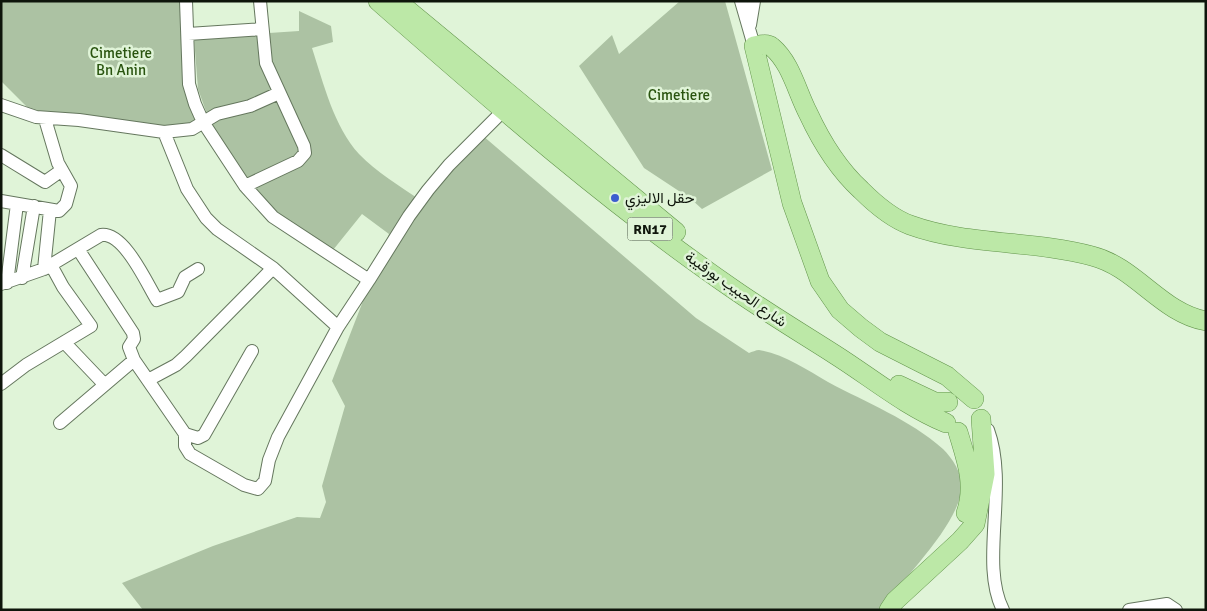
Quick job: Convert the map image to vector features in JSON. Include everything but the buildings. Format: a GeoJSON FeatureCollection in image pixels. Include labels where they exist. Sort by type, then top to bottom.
{"type":"FeatureCollection","features":[{"type":"Feature","properties":{"kind":"main road","name":"شارع الحبيب بورقيبة"},"geometry":{"type":"LineString","coordinates":[[378,1],[509,105],[736,279],[886,378],[930,400],[950,401]]}},
{"type":"Feature","properties":{"kind":"main road","name":"شارع الحبيب بورقيبة"},"geometry":{"type":"LineString","coordinates":[[397,1],[509,105],[646,225],[734,290],[922,413],[952,428]]}},
{"type":"Feature","properties":{"kind":"main road"},"geometry":{"type":"LineString","coordinates":[[752,38],[792,203],[820,280],[840,310],[861,328],[880,342],[947,376],[979,410],[985,474],[975,524],[960,541],[948,550],[895,601],[889,610]]}},
{"type":"Feature","properties":{"kind":"main road"},"geometry":{"type":"LineString","coordinates":[[752,38],[773,48],[790,71],[807,112],[832,155],[862,191],[894,217],[909,225],[941,233],[1060,248],[1092,256],[1110,262],[1182,314],[1206,321]]}},
{"type":"Feature","properties":{"kind":"main road"},"geometry":{"type":"LineString","coordinates":[[760,65],[775,65],[790,71]]}},
{"type":"Feature","properties":{"kind":"main road"},"geometry":{"type":"LineString","coordinates":[[932,370],[950,401],[944,412],[970,473],[970,500],[948,550]]}},
{"type":"Feature","properties":{"kind":"main road","name":"RN17"},"geometry":{"type":"LineString","coordinates":[[950,401],[962,395],[979,410]]}},
{"type":"Feature","properties":{"kind":"main road"},"geometry":{"type":"LineString","coordinates":[[952,428],[969,432],[978,424],[979,410]]}},
{"type":"Feature","properties":{"kind":"street"},"geometry":{"type":"LineString","coordinates":[[186,1],[189,84],[203,122],[245,186],[273,217],[369,280]]}},
{"type":"Feature","properties":{"kind":"street"},"geometry":{"type":"LineString","coordinates":[[245,186],[298,161],[305,153],[304,146],[266,63],[260,1]]}},
{"type":"Feature","properties":{"kind":"street"},"geometry":{"type":"LineString","coordinates":[[741,1],[752,38]]}},
{"type":"Feature","properties":{"kind":"street"},"geometry":{"type":"LineString","coordinates":[[752,38],[754,1]]}},
{"type":"Feature","properties":{"kind":"street"},"geometry":{"type":"LineString","coordinates":[[188,34],[262,29]]}},
{"type":"Feature","properties":{"kind":"street"},"geometry":{"type":"LineString","coordinates":[[1,105],[45,119],[78,120],[164,132],[192,129],[217,114],[250,106],[279,93]]}},
{"type":"Feature","properties":{"kind":"street"},"geometry":{"type":"LineString","coordinates":[[186,434],[185,446],[190,454],[244,485],[258,489],[260,487],[264,481],[269,460],[278,437],[338,327],[409,216],[449,165],[509,105]]}},
{"type":"Feature","properties":{"kind":"street"},"geometry":{"type":"LineString","coordinates":[[1,201],[59,211],[66,204],[71,186],[62,170],[45,119]]}},
{"type":"Feature","properties":{"kind":"street"},"geometry":{"type":"LineString","coordinates":[[164,132],[179,172],[201,211],[217,229],[273,268],[338,327]]}},
{"type":"Feature","properties":{"kind":"street"},"geometry":{"type":"LineString","coordinates":[[1,155],[45,182],[62,170]]}},
{"type":"Feature","properties":{"kind":"street"},"geometry":{"type":"LineString","coordinates":[[17,204],[4,284],[48,267],[101,235],[111,235],[133,260],[159,301],[178,292],[185,277],[198,269]]}},
{"type":"Feature","properties":{"kind":"street"},"geometry":{"type":"LineString","coordinates":[[22,278],[34,206]]}},
{"type":"Feature","properties":{"kind":"street"},"geometry":{"type":"LineString","coordinates":[[1,384],[26,364],[91,326],[48,267],[50,210]]}},
{"type":"Feature","properties":{"kind":"street"},"geometry":{"type":"LineString","coordinates":[[78,248],[134,333],[134,340],[129,347],[134,360],[186,434],[198,438],[204,435],[252,351]]}},
{"type":"Feature","properties":{"kind":"street"},"geometry":{"type":"LineString","coordinates":[[148,380],[176,365],[273,268]]}},
{"type":"Feature","properties":{"kind":"street"},"geometry":{"type":"LineString","coordinates":[[64,342],[104,384]]}},
{"type":"Feature","properties":{"kind":"street"},"geometry":{"type":"LineString","coordinates":[[60,423],[134,360]]}},
{"type":"Feature","properties":{"kind":"street"},"geometry":{"type":"LineString","coordinates":[[979,410],[995,460],[994,581],[1003,610]]}},
{"type":"Feature","properties":{"kind":"street"},"geometry":{"type":"LineString","coordinates":[[975,524],[995,529]]}},
{"type":"Feature","properties":{"kind":"street"},"geometry":{"type":"LineString","coordinates":[[1129,610],[1167,604],[1176,610]]}},
{"type":"Feature","properties":{"kind":"green space","name":"Cimetiere Bn Anin"},"geometry":{"type":"Polygon","coordinates":[[[1,1],[180,1],[198,125],[173,128],[32,112],[1,81],[1,1]]]}},
{"type":"Feature","properties":{"kind":"green space","name":"Cimetiere"},"geometry":{"type":"Polygon","coordinates":[[[680,1],[725,1],[772,170],[702,209],[691,199],[644,168],[579,66],[612,35],[619,54],[680,1]]]}},
{"type":"Feature","properties":{"kind":"green space"},"geometry":{"type":"Polygon","coordinates":[[[299,11],[331,26],[333,42],[312,48],[330,104],[343,131],[359,154],[396,184],[420,200],[482,135],[696,318],[749,353],[759,350],[795,363],[902,420],[943,449],[951,458],[960,475],[962,487],[956,507],[938,538],[879,610],[143,610],[122,583],[213,546],[297,517],[320,518],[326,502],[322,486],[345,406],[332,381],[389,234],[362,214],[333,250],[274,214],[227,170],[198,89],[194,38],[299,31],[299,11]]]}},
{"type":"Feature","properties":{"kind":"place","name":"حقل الاليزي"},"geometry":{"type":"Point","coordinates":[615,198]}}]}
